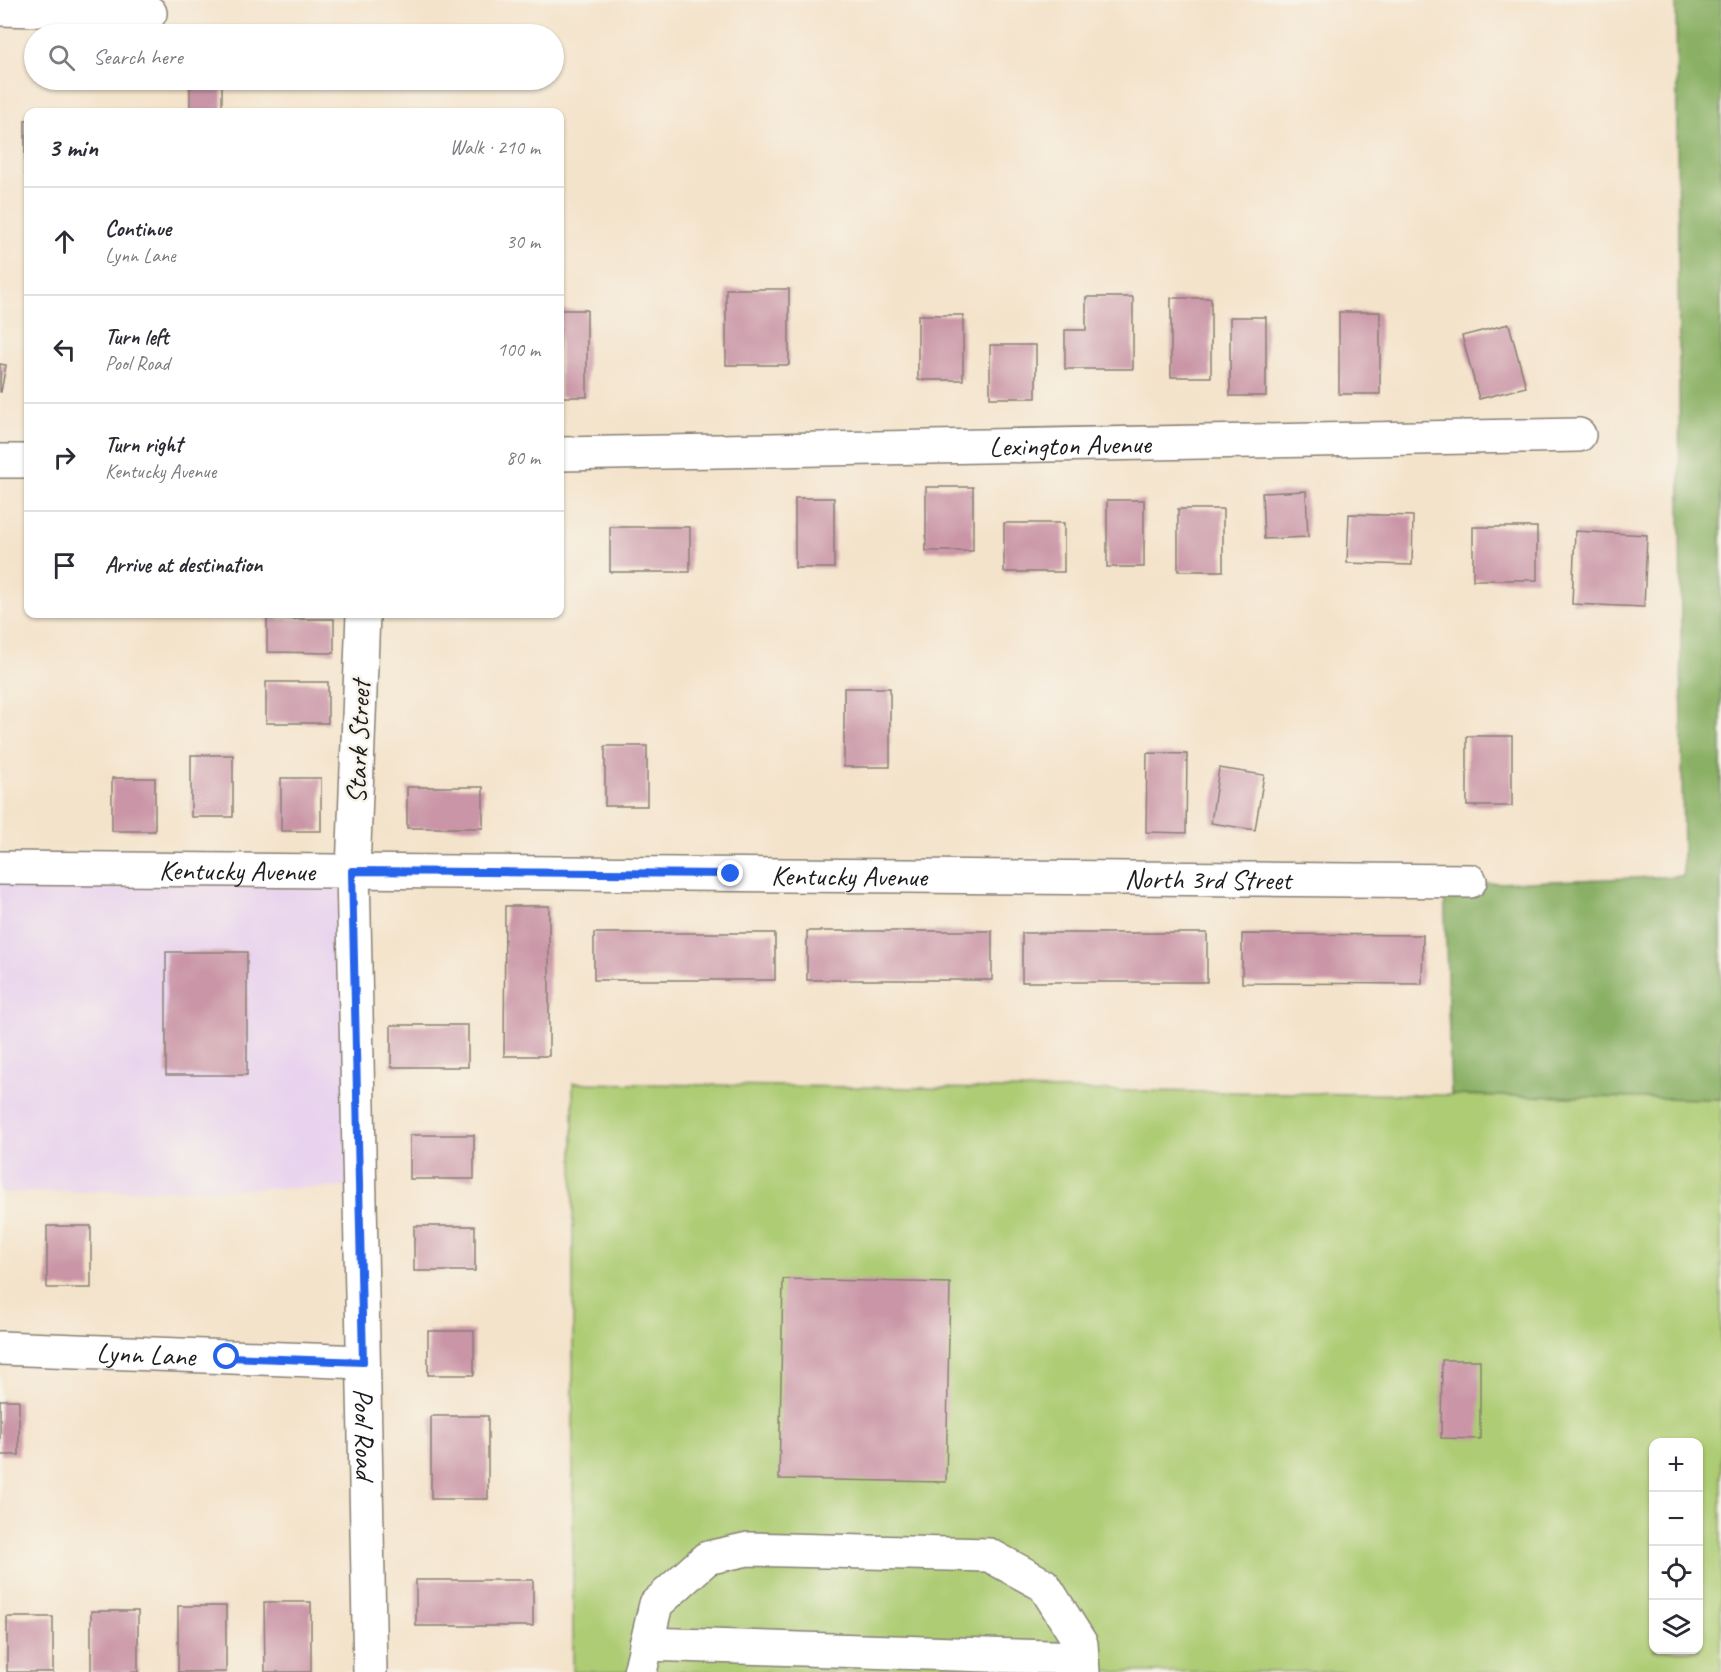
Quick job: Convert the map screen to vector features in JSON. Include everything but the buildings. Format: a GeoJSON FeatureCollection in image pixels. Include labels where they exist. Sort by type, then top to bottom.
{"type":"FeatureCollection","features":[{"type":"Feature","properties":{"kind":"street"},"geometry":{"type":"LineString","coordinates":[[0,9],[150,13]]}},
{"type":"Feature","properties":{"kind":"street","name":"Lexington Avenue"},"geometry":{"type":"LineString","coordinates":[[564,454],[1580,435]]}},
{"type":"Feature","properties":{"kind":"street"},"geometry":{"type":"LineString","coordinates":[[0,461],[24,461]]}},
{"type":"Feature","properties":{"kind":"street","name":"Stark Street"},"geometry":{"type":"LineString","coordinates":[[352,871],[363,618]]}},
{"type":"Feature","properties":{"kind":"street","name":"Kentucky Avenue"},"geometry":{"type":"LineString","coordinates":[[0,868],[943,876]]}},
{"type":"Feature","properties":{"kind":"street","name":"Pool Road"},"geometry":{"type":"LineString","coordinates":[[352,871],[370,1672]]}},
{"type":"Feature","properties":{"kind":"street","name":"North 3rd Street"},"geometry":{"type":"LineString","coordinates":[[943,876],[1470,880]]}},
{"type":"Feature","properties":{"kind":"street","name":"Lynn Lane"},"geometry":{"type":"LineString","coordinates":[[0,1347],[363,1362]]}},
{"type":"Feature","properties":{"kind":"street"},"geometry":{"type":"LineString","coordinates":[[748,1549],[989,1555],[1044,1585],[1081,1644],[1083,1665],[643,1658],[656,1604],[707,1558],[748,1549]]}},
{"type":"Feature","properties":{"kind":"shaded area"},"geometry":{"type":"Polygon","coordinates":[[[360,870],[365,1187],[0,1193],[0,876],[360,870]]]}},
{"type":"Feature","properties":{"kind":"green space"},"geometry":{"type":"Polygon","coordinates":[[[1676,0],[1721,0],[1721,1099],[1451,1095],[1444,885],[1683,876],[1676,0]]]}},
{"type":"Feature","properties":{"kind":"green space"},"geometry":{"type":"Polygon","coordinates":[[[573,1083],[1721,1099],[1721,1672],[573,1672],[573,1083]]]}},
{"type":"Feature","properties":{"kind":"route"},"geometry":{"type":"LineString","coordinates":[[227,1357],[363,1362],[352,871],[731,874]]}}]}
